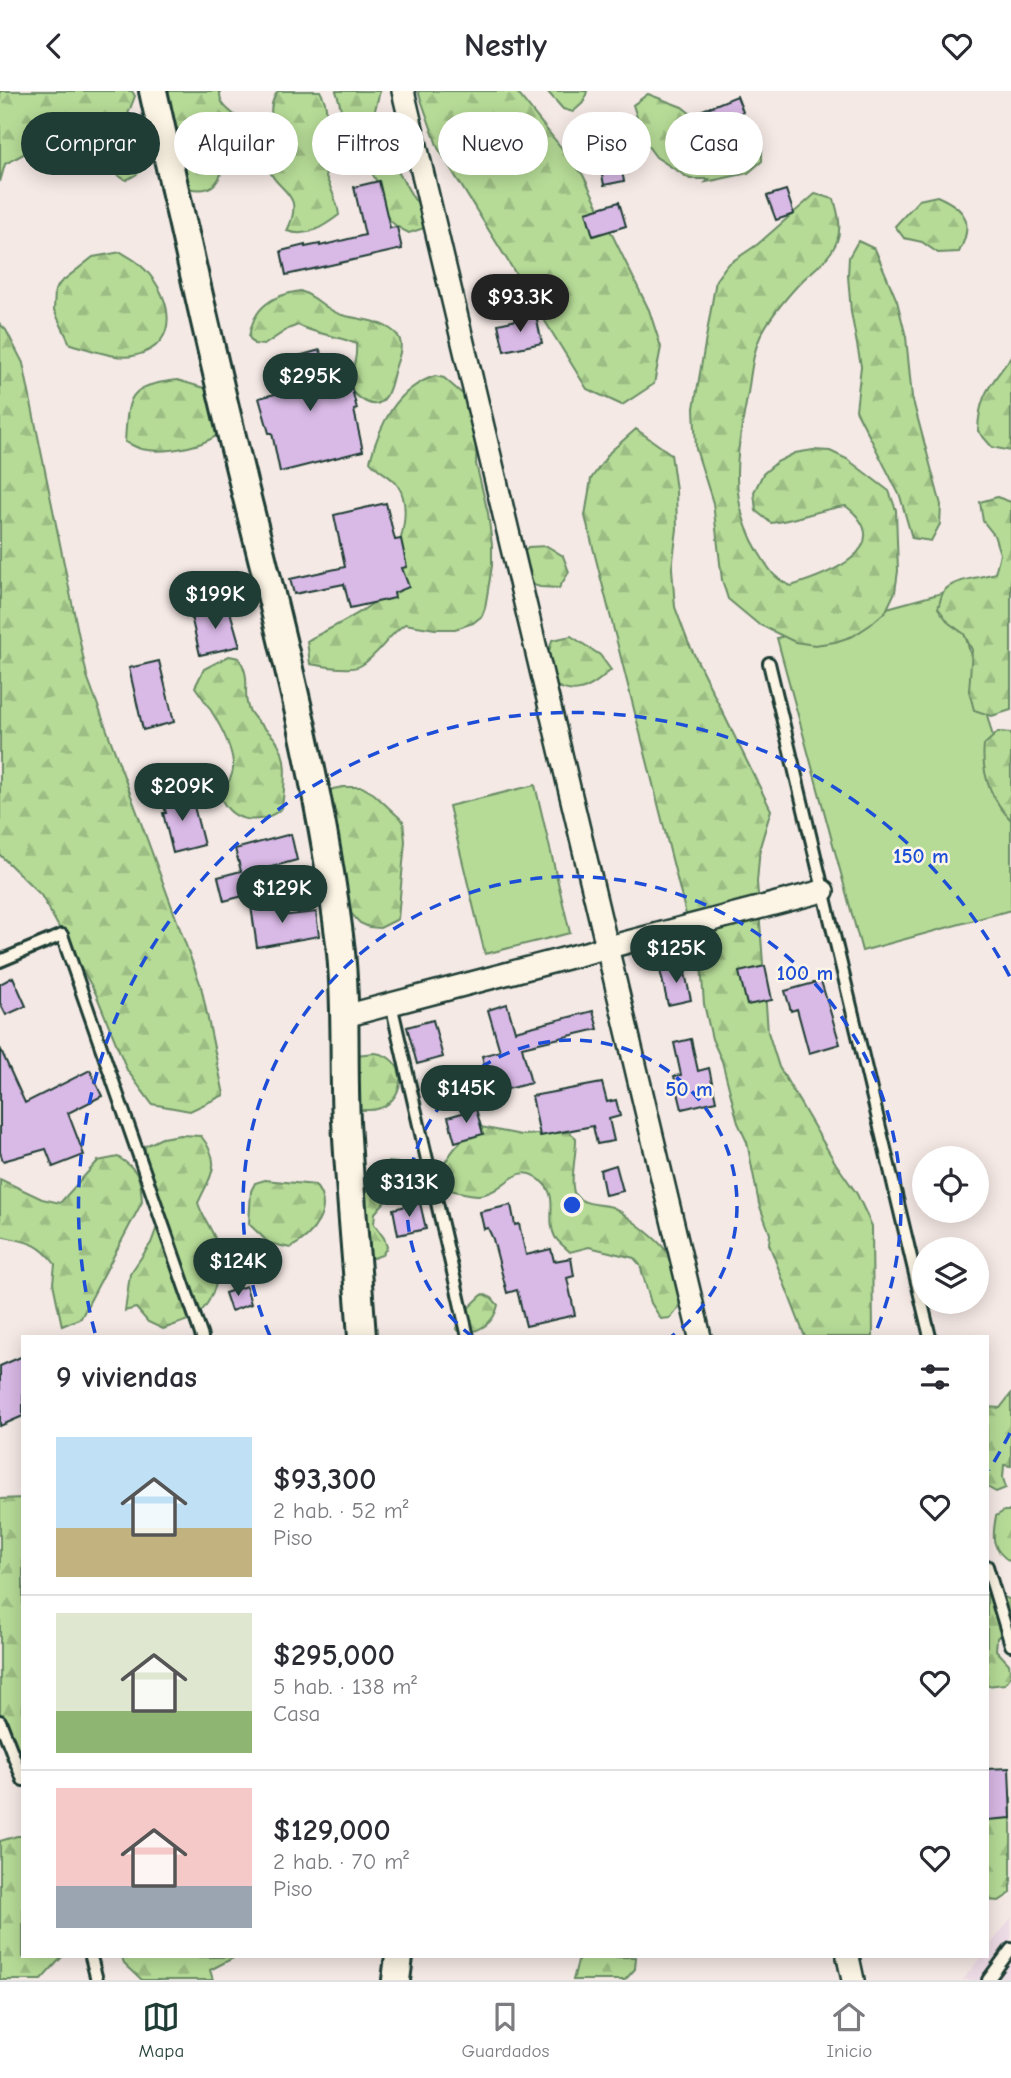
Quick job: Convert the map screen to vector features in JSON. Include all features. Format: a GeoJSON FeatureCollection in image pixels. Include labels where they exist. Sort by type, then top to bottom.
{"type":"FeatureCollection","features":[{"type":"Feature","properties":{"kind":"street"},"geometry":{"type":"LineString","coordinates":[[153,91],[209,347],[284,646],[310,763],[340,945],[345,1016],[346,1118],[362,1335]]}},
{"type":"Feature","properties":{"kind":"street"},"geometry":{"type":"LineString","coordinates":[[403,91],[700,1335]]}},
{"type":"Feature","properties":{"kind":"street"},"geometry":{"type":"LineString","coordinates":[[345,1016],[824,891]]}},
{"type":"Feature","properties":{"kind":"street"},"geometry":{"type":"LineString","coordinates":[[396,1980],[399,1958]]}},
{"type":"Feature","properties":{"kind":"street"},"geometry":{"type":"LineString","coordinates":[[848,1958],[853,1980]]}},
{"type":"Feature","properties":{"kind":"lane"},"geometry":{"type":"LineString","coordinates":[[769,663],[930,1335]]}},
{"type":"Feature","properties":{"kind":"lane"},"geometry":{"type":"LineString","coordinates":[[0,961],[62,935],[201,1335]]}},
{"type":"Feature","properties":{"kind":"lane"},"geometry":{"type":"LineString","coordinates":[[391,1004],[468,1335]]}},
{"type":"Feature","properties":{"kind":"lane"},"geometry":{"type":"LineString","coordinates":[[989,1573],[1011,1645]]}},
{"type":"Feature","properties":{"kind":"lane"},"geometry":{"type":"LineString","coordinates":[[0,1721],[21,1775]]}},
{"type":"Feature","properties":{"kind":"lane"},"geometry":{"type":"LineString","coordinates":[[988,1980],[1011,1949]]}},
{"type":"Feature","properties":{"kind":"lane"},"geometry":{"type":"LineString","coordinates":[[96,1958],[97,1980]]}},
{"type":"Feature","properties":{"kind":"shaded area"},"geometry":{"type":"Polygon","coordinates":[[[1011,1918],[1011,1971],[1005,1980],[963,1980],[980,1958],[989,1958],[989,1946],[1011,1918]]]}},
{"type":"Feature","properties":{"kind":"green space"},"geometry":{"type":"Polygon","coordinates":[[[0,91],[132,91],[135,96],[129,112],[21,112],[21,155],[5,164],[0,182],[0,91]]]}},
{"type":"Feature","properties":{"kind":"green space"},"geometry":{"type":"Polygon","coordinates":[[[156,91],[220,91],[222,102],[231,112],[174,112],[174,128],[161,126],[156,91]]]}},
{"type":"Feature","properties":{"kind":"green space"},"geometry":{"type":"Polygon","coordinates":[[[278,91],[320,91],[324,101],[326,112],[312,112],[312,175],[326,175],[339,215],[308,232],[287,231],[292,217],[292,199],[272,175],[298,175],[298,112],[271,112],[278,91]]]}},
{"type":"Feature","properties":{"kind":"green space"},"geometry":{"type":"Polygon","coordinates":[[[336,91],[380,91],[374,112],[341,112],[336,91]]]}},
{"type":"Feature","properties":{"kind":"green space"},"geometry":{"type":"Polygon","coordinates":[[[418,91],[516,91],[533,112],[438,112],[438,148],[418,91]]]}},
{"type":"Feature","properties":{"kind":"green space"},"geometry":{"type":"Polygon","coordinates":[[[547,91],[587,91],[584,102],[573,112],[563,109],[547,91]]]}},
{"type":"Feature","properties":{"kind":"green space"},"geometry":{"type":"Polygon","coordinates":[[[648,94],[688,112],[665,112],[665,163],[651,150],[651,112],[635,112],[633,105],[648,94]]]}},
{"type":"Feature","properties":{"kind":"green space"},"geometry":{"type":"Polygon","coordinates":[[[548,131],[562,149],[562,175],[583,175],[649,310],[661,347],[654,384],[622,405],[587,389],[455,175],[548,175],[548,131]]]}},
{"type":"Feature","properties":{"kind":"green space"},"geometry":{"type":"Polygon","coordinates":[[[117,175],[135,175],[126,180],[117,175]]]}},
{"type":"Feature","properties":{"kind":"green space"},"geometry":{"type":"Polygon","coordinates":[[[182,175],[221,175],[215,184],[208,188],[188,188],[182,175]]]}},
{"type":"Feature","properties":{"kind":"green space"},"geometry":{"type":"Polygon","coordinates":[[[373,175],[400,175],[414,199],[428,211],[427,227],[409,233],[389,219],[384,212],[373,175]]]}},
{"type":"Feature","properties":{"kind":"green space"},"geometry":{"type":"Polygon","coordinates":[[[684,175],[739,175],[706,182],[709,179],[690,179],[684,175]]]}},
{"type":"Feature","properties":{"kind":"green space"},"geometry":{"type":"Polygon","coordinates":[[[815,194],[834,199],[839,220],[838,236],[826,258],[797,286],[776,312],[757,345],[738,455],[738,494],[742,513],[749,533],[769,569],[791,586],[822,575],[852,558],[862,547],[865,535],[861,521],[846,506],[771,523],[756,511],[754,492],[763,474],[777,462],[795,453],[830,451],[847,459],[889,491],[896,510],[898,571],[895,592],[886,611],[853,636],[815,645],[795,642],[758,624],[728,599],[722,580],[713,503],[696,449],[694,408],[716,280],[727,265],[758,244],[815,194]]]}},
{"type":"Feature","properties":{"kind":"green space"},"geometry":{"type":"Polygon","coordinates":[[[937,196],[955,206],[965,218],[966,233],[959,252],[938,253],[922,242],[904,238],[895,226],[919,200],[937,196]]]}},
{"type":"Feature","properties":{"kind":"green space"},"geometry":{"type":"Polygon","coordinates":[[[858,241],[875,249],[897,301],[906,337],[912,397],[941,505],[940,524],[931,541],[912,538],[900,496],[856,410],[861,366],[851,312],[848,276],[849,257],[858,241]]]}},
{"type":"Feature","properties":{"kind":"green space"},"geometry":{"type":"Polygon","coordinates":[[[121,252],[139,264],[159,288],[168,316],[161,341],[150,350],[126,357],[70,344],[54,310],[55,291],[60,283],[93,257],[121,252]]]}},
{"type":"Feature","properties":{"kind":"green space"},"geometry":{"type":"Polygon","coordinates":[[[300,291],[336,313],[372,321],[387,327],[398,336],[400,354],[389,390],[383,400],[373,404],[366,402],[341,381],[350,377],[356,344],[298,325],[264,345],[254,344],[249,337],[260,310],[273,299],[300,291]]]}},
{"type":"Feature","properties":{"kind":"green space"},"geometry":{"type":"Polygon","coordinates":[[[0,324],[6,330],[23,363],[87,676],[201,986],[224,1095],[190,1111],[152,1104],[127,1070],[96,994],[41,895],[0,855],[0,324]]]}},
{"type":"Feature","properties":{"kind":"green space"},"geometry":{"type":"Polygon","coordinates":[[[1011,357],[1011,451],[992,447],[978,431],[983,399],[1011,357]]]}},
{"type":"Feature","properties":{"kind":"green space"},"geometry":{"type":"Polygon","coordinates":[[[435,376],[444,378],[466,397],[477,435],[476,464],[488,513],[492,545],[492,566],[482,616],[473,623],[455,629],[405,624],[360,666],[336,668],[310,664],[307,641],[349,619],[370,605],[384,591],[402,534],[404,503],[395,482],[370,461],[379,434],[392,409],[410,390],[435,376]]]}},
{"type":"Feature","properties":{"kind":"green space"},"geometry":{"type":"Polygon","coordinates":[[[177,380],[208,389],[223,430],[207,441],[173,450],[141,449],[125,442],[127,414],[133,396],[148,386],[177,380]]]}},
{"type":"Feature","properties":{"kind":"green space"},"geometry":{"type":"Polygon","coordinates":[[[636,429],[671,454],[676,490],[677,529],[672,568],[675,607],[688,642],[771,810],[760,847],[757,882],[768,1032],[779,1067],[836,1164],[857,1194],[872,1226],[873,1335],[804,1335],[769,1244],[770,1234],[759,1204],[747,1142],[738,1123],[722,1061],[712,1039],[704,1004],[701,964],[692,938],[585,516],[591,479],[610,452],[636,429]]]}},
{"type":"Feature","properties":{"kind":"green space"},"geometry":{"type":"Polygon","coordinates":[[[997,497],[1011,502],[1011,710],[992,716],[974,710],[969,691],[972,650],[964,634],[949,623],[938,608],[948,587],[960,581],[995,573],[1000,554],[994,535],[983,521],[980,502],[997,497]]]}},
{"type":"Feature","properties":{"kind":"green space"},"geometry":{"type":"Polygon","coordinates":[[[547,546],[563,556],[569,572],[559,588],[540,587],[508,576],[528,547],[547,546]]]}},
{"type":"Feature","properties":{"kind":"green space"},"geometry":{"type":"Polygon","coordinates":[[[953,590],[1011,803],[1011,910],[862,951],[777,638],[953,590]]]}},
{"type":"Feature","properties":{"kind":"green space"},"geometry":{"type":"Polygon","coordinates":[[[571,636],[600,655],[611,670],[586,688],[570,691],[542,677],[552,640],[571,636]]]}},
{"type":"Feature","properties":{"kind":"green space"},"geometry":{"type":"Polygon","coordinates":[[[229,656],[239,658],[243,666],[249,710],[275,739],[283,755],[285,782],[282,808],[274,814],[258,819],[241,818],[227,808],[222,800],[232,773],[233,759],[220,726],[195,687],[204,669],[229,656]]]}},
{"type":"Feature","properties":{"kind":"green space"},"geometry":{"type":"Polygon","coordinates":[[[998,732],[1011,733],[1011,820],[993,794],[984,766],[984,745],[998,732]]]}},
{"type":"Feature","properties":{"kind":"green space"},"geometry":{"type":"Polygon","coordinates":[[[535,785],[570,933],[485,954],[449,806],[535,785]]]}},
{"type":"Feature","properties":{"kind":"green space"},"geometry":{"type":"Polygon","coordinates":[[[343,787],[362,787],[374,794],[403,821],[405,841],[398,919],[380,928],[360,923],[345,907],[324,795],[343,787]]]}},
{"type":"Feature","properties":{"kind":"green space"},"geometry":{"type":"Polygon","coordinates":[[[375,1053],[392,1061],[400,1075],[400,1084],[392,1100],[382,1108],[357,1110],[356,1055],[375,1053]]]}},
{"type":"Feature","properties":{"kind":"green space"},"geometry":{"type":"Polygon","coordinates":[[[481,1127],[521,1135],[569,1132],[576,1138],[573,1185],[576,1196],[588,1203],[618,1210],[651,1235],[669,1256],[677,1274],[680,1299],[679,1307],[670,1318],[661,1319],[651,1303],[640,1265],[634,1258],[589,1247],[570,1252],[558,1241],[551,1224],[552,1204],[549,1191],[535,1176],[519,1174],[497,1189],[479,1195],[441,1188],[437,1179],[449,1156],[460,1142],[481,1127]]]}},
{"type":"Feature","properties":{"kind":"green space"},"geometry":{"type":"Polygon","coordinates":[[[201,1136],[212,1154],[213,1169],[198,1203],[216,1241],[220,1265],[211,1296],[200,1312],[190,1319],[163,1329],[148,1322],[136,1308],[125,1311],[130,1274],[151,1243],[158,1224],[146,1167],[145,1146],[162,1138],[201,1136]]]}},
{"type":"Feature","properties":{"kind":"green space"},"geometry":{"type":"Polygon","coordinates":[[[118,1157],[138,1175],[142,1202],[81,1318],[62,1326],[53,1283],[55,1264],[37,1247],[0,1236],[0,1179],[42,1199],[60,1203],[98,1161],[118,1157]]]}},
{"type":"Feature","properties":{"kind":"green space"},"geometry":{"type":"Polygon","coordinates":[[[388,1162],[398,1163],[403,1172],[395,1190],[375,1213],[374,1224],[387,1247],[382,1255],[373,1258],[367,1252],[362,1185],[369,1168],[388,1162]]]}},
{"type":"Feature","properties":{"kind":"green space"},"geometry":{"type":"Polygon","coordinates":[[[265,1180],[315,1185],[321,1194],[323,1203],[319,1221],[306,1236],[290,1248],[269,1243],[249,1224],[251,1191],[255,1183],[265,1180]]]}},
{"type":"Feature","properties":{"kind":"green space"},"geometry":{"type":"Polygon","coordinates":[[[483,1294],[498,1305],[494,1317],[486,1325],[464,1334],[456,1329],[463,1313],[483,1294]]]}},
{"type":"Feature","properties":{"kind":"green space"},"geometry":{"type":"Polygon","coordinates":[[[1011,1394],[1011,1466],[1004,1465],[1003,1478],[1006,1488],[996,1492],[989,1488],[989,1407],[1000,1408],[1011,1394]]]}},
{"type":"Feature","properties":{"kind":"green space"},"geometry":{"type":"Polygon","coordinates":[[[21,1498],[21,1778],[7,1760],[0,1734],[0,1499],[21,1498]]]}},
{"type":"Feature","properties":{"kind":"green space"},"geometry":{"type":"Polygon","coordinates":[[[1004,1511],[1011,1511],[1011,1562],[996,1548],[995,1542],[996,1516],[1004,1511]]]}},
{"type":"Feature","properties":{"kind":"green space"},"geometry":{"type":"Polygon","coordinates":[[[989,1591],[1011,1600],[1011,1623],[997,1638],[996,1650],[1009,1664],[1011,1676],[1005,1684],[989,1686],[989,1591]]]}},
{"type":"Feature","properties":{"kind":"green space"},"geometry":{"type":"Polygon","coordinates":[[[1011,1799],[1011,1893],[999,1901],[989,1900],[989,1818],[997,1816],[1011,1799]]]}},
{"type":"Feature","properties":{"kind":"green space"},"geometry":{"type":"Polygon","coordinates":[[[21,1836],[21,1958],[61,1958],[41,1980],[0,1980],[0,1841],[21,1836]]]}},
{"type":"Feature","properties":{"kind":"green space"},"geometry":{"type":"Polygon","coordinates":[[[122,1958],[233,1958],[210,1970],[213,1980],[142,1980],[122,1958]]]}},
{"type":"Feature","properties":{"kind":"green space"},"geometry":{"type":"Polygon","coordinates":[[[579,1958],[636,1958],[635,1969],[625,1980],[573,1980],[579,1958]]]}},
{"type":"Feature","properties":{"kind":"building"},"geometry":{"type":"Polygon","coordinates":[[[737,96],[743,112],[697,112],[737,96]]]}},
{"type":"Feature","properties":{"kind":"building"},"geometry":{"type":"Polygon","coordinates":[[[602,175],[623,175],[624,181],[604,185],[602,175]]]}},
{"type":"Feature","properties":{"kind":"building"},"geometry":{"type":"Polygon","coordinates":[[[379,181],[390,228],[397,227],[402,249],[286,275],[281,251],[305,245],[320,246],[365,235],[354,187],[379,181]]]}},
{"type":"Feature","properties":{"kind":"building"},"geometry":{"type":"Polygon","coordinates":[[[786,190],[794,214],[776,220],[767,196],[786,190]]]}},
{"type":"Feature","properties":{"kind":"building"},"geometry":{"type":"Polygon","coordinates":[[[619,202],[626,226],[593,236],[586,212],[619,202]]]}},
{"type":"Feature","properties":{"kind":"building"},"geometry":{"type":"Polygon","coordinates":[[[536,316],[542,343],[504,351],[498,324],[536,316]]]}},
{"type":"Feature","properties":{"kind":"building"},"geometry":{"type":"Polygon","coordinates":[[[320,350],[327,379],[348,374],[357,409],[354,410],[363,451],[280,472],[272,433],[269,433],[259,398],[279,393],[270,364],[320,350]]]}},
{"type":"Feature","properties":{"kind":"building"},"geometry":{"type":"Polygon","coordinates":[[[386,503],[395,540],[401,539],[407,567],[402,568],[409,587],[394,593],[395,598],[350,608],[344,584],[294,594],[290,579],[345,567],[334,515],[386,503]]]}},
{"type":"Feature","properties":{"kind":"building"},"geometry":{"type":"Polygon","coordinates":[[[229,608],[240,646],[200,655],[191,616],[229,608]]]}},
{"type":"Feature","properties":{"kind":"building"},"geometry":{"type":"Polygon","coordinates":[[[159,661],[174,722],[143,730],[129,668],[159,661]]]}},
{"type":"Feature","properties":{"kind":"building"},"geometry":{"type":"Polygon","coordinates":[[[190,791],[204,845],[173,853],[162,799],[190,791]]]}},
{"type":"Feature","properties":{"kind":"building"},"geometry":{"type":"Polygon","coordinates":[[[291,834],[297,860],[242,875],[247,895],[224,901],[218,877],[241,871],[235,849],[291,834]]]}},
{"type":"Feature","properties":{"kind":"building"},"geometry":{"type":"Polygon","coordinates":[[[279,902],[281,916],[316,912],[319,936],[257,947],[251,906],[279,902]]]}},
{"type":"Feature","properties":{"kind":"building"},"geometry":{"type":"Polygon","coordinates":[[[683,964],[691,1000],[668,1005],[660,970],[683,964]]]}},
{"type":"Feature","properties":{"kind":"building"},"geometry":{"type":"Polygon","coordinates":[[[765,966],[772,1000],[747,1005],[739,972],[765,966]]]}},
{"type":"Feature","properties":{"kind":"building"},"geometry":{"type":"Polygon","coordinates":[[[13,977],[26,1006],[6,1015],[0,1003],[0,984],[13,977]]]}},
{"type":"Feature","properties":{"kind":"building"},"geometry":{"type":"Polygon","coordinates":[[[821,981],[840,1044],[809,1053],[797,1009],[791,1011],[785,991],[821,981]]]}},
{"type":"Feature","properties":{"kind":"building"},"geometry":{"type":"Polygon","coordinates":[[[507,1004],[515,1031],[593,1011],[598,1029],[522,1047],[531,1083],[492,1093],[482,1056],[500,1051],[488,1010],[507,1004]]]}},
{"type":"Feature","properties":{"kind":"building"},"geometry":{"type":"Polygon","coordinates":[[[433,1020],[443,1057],[417,1064],[407,1027],[433,1020]]]}},
{"type":"Feature","properties":{"kind":"building"},"geometry":{"type":"Polygon","coordinates":[[[691,1039],[698,1071],[709,1068],[716,1101],[682,1109],[674,1076],[681,1075],[674,1043],[691,1039]]]}},
{"type":"Feature","properties":{"kind":"building"},"geometry":{"type":"Polygon","coordinates":[[[0,1048],[25,1103],[90,1070],[102,1096],[68,1113],[84,1155],[53,1167],[46,1149],[3,1161],[0,1152],[0,1048]]]}},
{"type":"Feature","properties":{"kind":"building"},"geometry":{"type":"Polygon","coordinates":[[[602,1083],[607,1102],[616,1100],[620,1116],[609,1119],[614,1141],[597,1144],[593,1126],[540,1136],[532,1096],[602,1083]]]}},
{"type":"Feature","properties":{"kind":"building"},"geometry":{"type":"Polygon","coordinates":[[[476,1109],[483,1134],[455,1142],[448,1117],[476,1109]]]}},
{"type":"Feature","properties":{"kind":"building"},"geometry":{"type":"Polygon","coordinates":[[[616,1165],[623,1191],[605,1195],[600,1170],[616,1165]]]}},
{"type":"Feature","properties":{"kind":"building"},"geometry":{"type":"Polygon","coordinates":[[[420,1203],[426,1229],[398,1235],[393,1209],[420,1203]]]}},
{"type":"Feature","properties":{"kind":"building"},"geometry":{"type":"Polygon","coordinates":[[[511,1205],[515,1225],[519,1224],[526,1255],[551,1249],[554,1261],[571,1258],[574,1276],[567,1278],[575,1315],[526,1326],[517,1290],[507,1293],[493,1239],[488,1228],[484,1229],[480,1212],[511,1205]]]}},
{"type":"Feature","properties":{"kind":"building"},"geometry":{"type":"Polygon","coordinates":[[[246,1286],[251,1304],[231,1311],[225,1293],[246,1286]]]}},
{"type":"Feature","properties":{"kind":"building"},"geometry":{"type":"Polygon","coordinates":[[[21,1357],[21,1417],[0,1426],[0,1366],[21,1357]]]}},
{"type":"Feature","properties":{"kind":"building"},"geometry":{"type":"Polygon","coordinates":[[[1009,1768],[1011,1818],[989,1820],[989,1769],[1009,1768]]]}}]}
